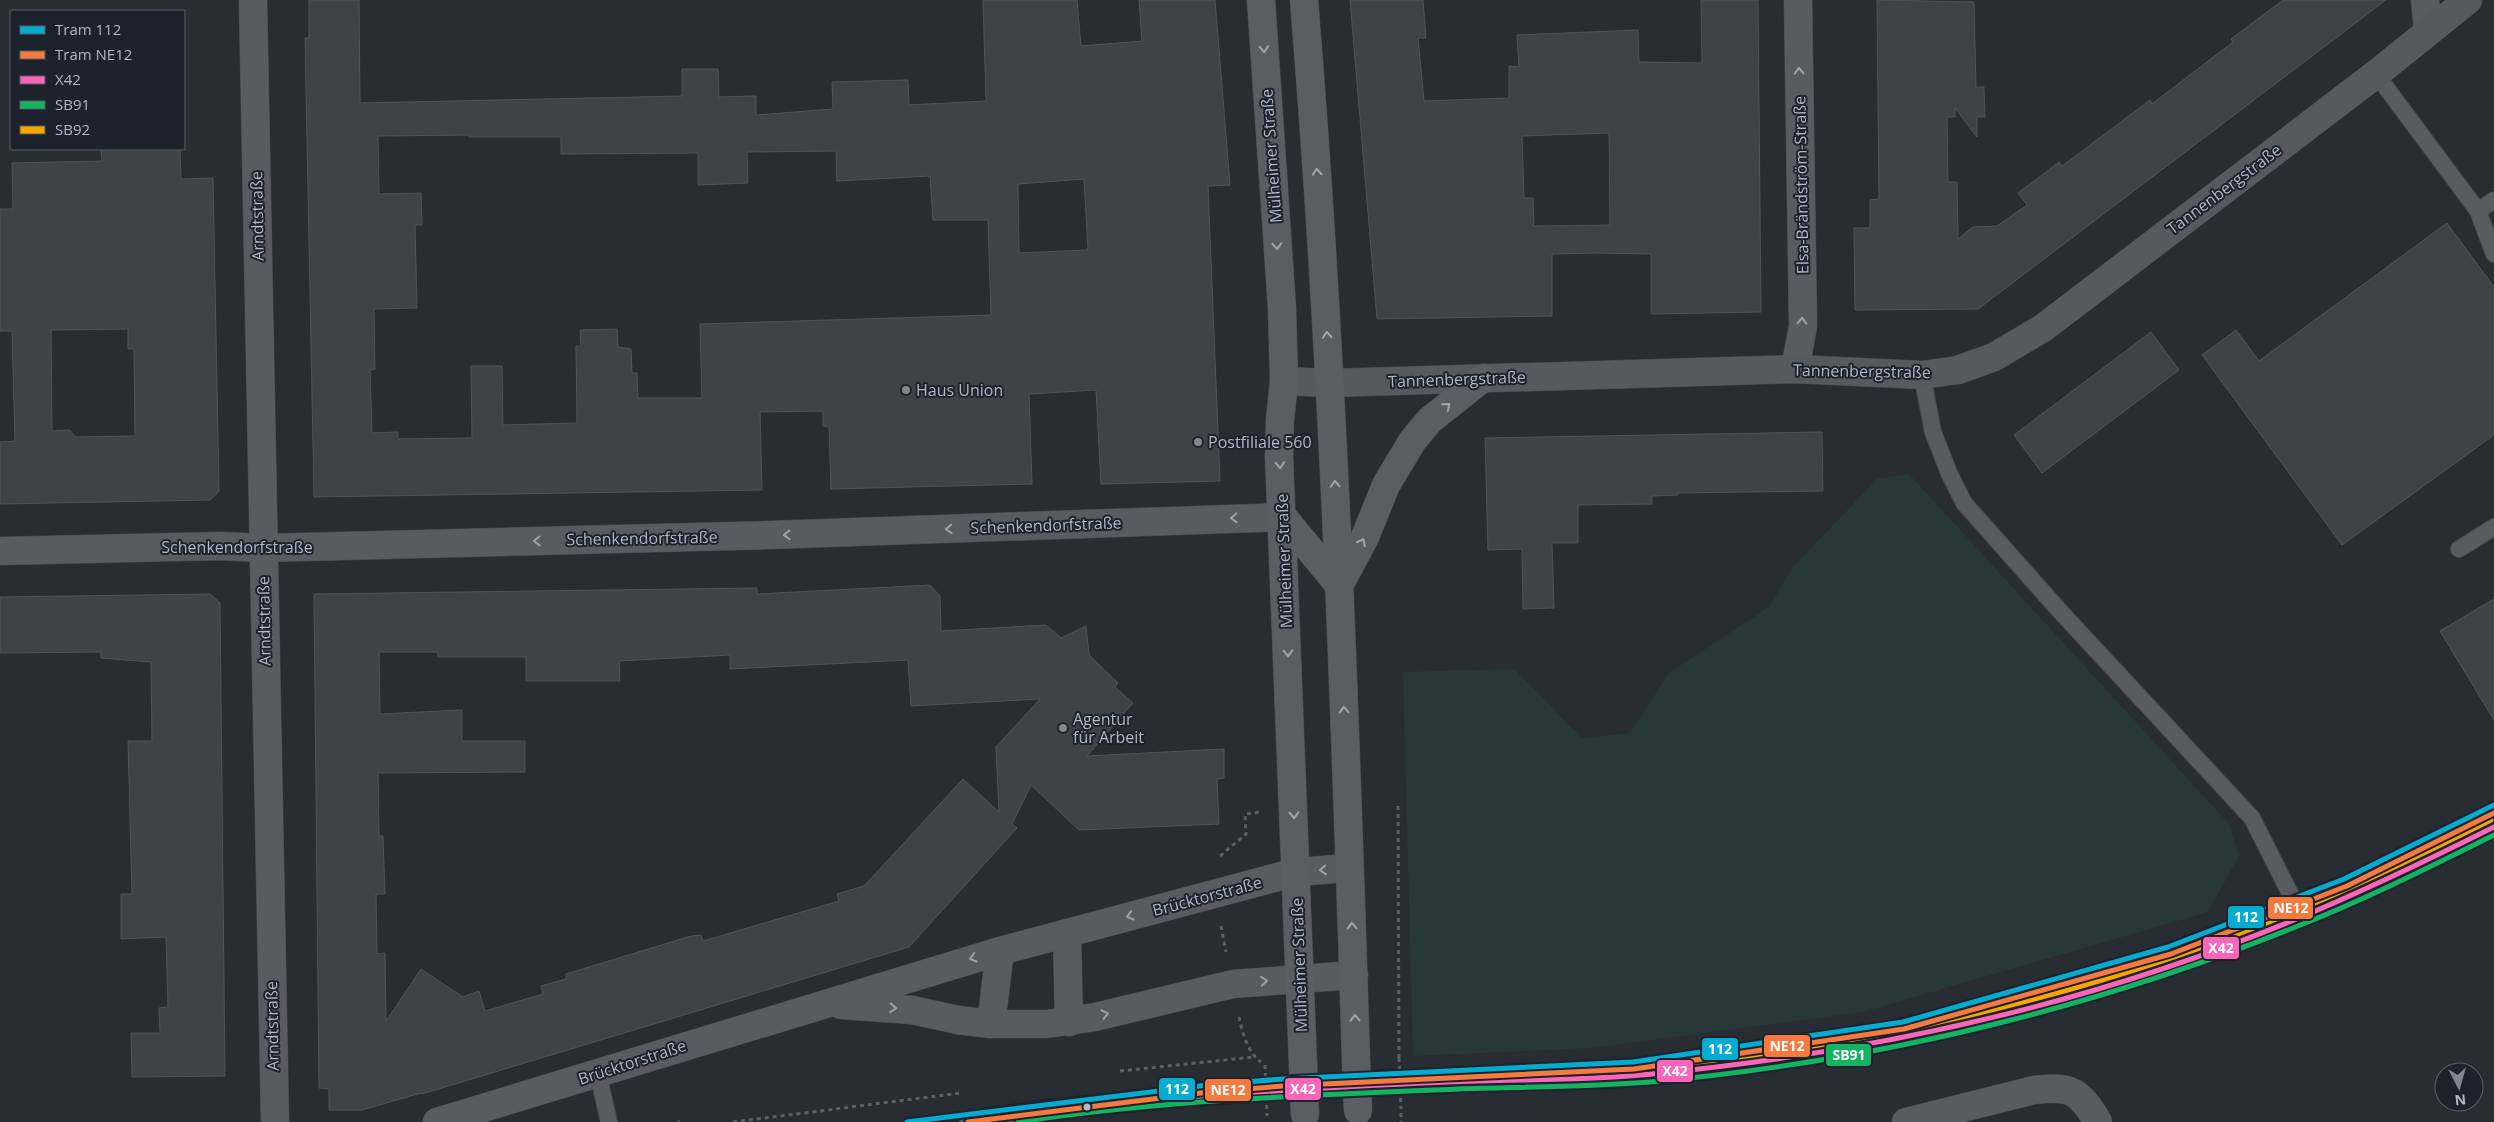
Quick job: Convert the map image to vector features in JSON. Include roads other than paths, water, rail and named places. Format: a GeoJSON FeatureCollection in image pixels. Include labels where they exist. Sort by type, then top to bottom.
{"type":"FeatureCollection","features":[{"type":"Feature","properties":{"kind":"main road","name":"Mülheimer Straße"},"geometry":{"type":"LineString","coordinates":[[1261,0],[1282,308],[1284,381],[1279,456],[1283,517],[1305,1118]]}},
{"type":"Feature","properties":{"kind":"main road"},"geometry":{"type":"LineString","coordinates":[[1304,0],[1330,383],[1358,1117]]}},
{"type":"Feature","properties":{"kind":"main road"},"geometry":{"type":"LineString","coordinates":[[1339,585],[1365,537],[1386,485],[1412,440],[1430,420],[1483,378]]}},
{"type":"Feature","properties":{"kind":"main road"},"geometry":{"type":"LineString","coordinates":[[1283,517],[1339,585]]}},
{"type":"Feature","properties":{"kind":"street","name":"Arndtstraße"},"geometry":{"type":"LineString","coordinates":[[253,0],[274,1122]]}},
{"type":"Feature","properties":{"kind":"street","name":"Elsa-Brändström-Straße"},"geometry":{"type":"LineString","coordinates":[[1795,369],[1803,326],[1798,0]]}},
{"type":"Feature","properties":{"kind":"street"},"geometry":{"type":"LineString","coordinates":[[2425,0],[2428,30]]}},
{"type":"Feature","properties":{"kind":"street","name":"Tannenbergstraße"},"geometry":{"type":"LineString","coordinates":[[1284,381],[1330,383],[1795,369],[1922,375],[1958,370],[1994,357],[2043,328],[2376,74],[2428,30],[2468,0]]}},
{"type":"Feature","properties":{"kind":"street","name":"Schenkendorfstraße"},"geometry":{"type":"LineString","coordinates":[[0,551],[220,546],[264,548],[770,535],[1283,517]]}},
{"type":"Feature","properties":{"kind":"street","name":"Brücktorstraße"},"geometry":{"type":"LineString","coordinates":[[437,1122],[1000,950],[1067,934],[1296,872],[1350,868]]}},
{"type":"Feature","properties":{"kind":"street"},"geometry":{"type":"LineString","coordinates":[[1067,934],[1069,1022]]}},
{"type":"Feature","properties":{"kind":"street"},"geometry":{"type":"LineString","coordinates":[[991,1024],[1000,950]]}},
{"type":"Feature","properties":{"kind":"street","name":"Brücktorstraße"},"geometry":{"type":"LineString","coordinates":[[827,1004],[912,1010],[958,1020],[991,1024],[1047,1024],[1069,1022],[1233,984],[1354,975]]}},
{"type":"Feature","properties":{"kind":"street"},"geometry":{"type":"LineString","coordinates":[[1906,1122],[2034,1090],[2058,1089],[2076,1093],[2085,1100],[2098,1122]]}},
{"type":"Feature","properties":{"kind":"lane"},"geometry":{"type":"LineString","coordinates":[[2376,74],[2478,211],[2494,254]]}},
{"type":"Feature","properties":{"kind":"lane"},"geometry":{"type":"LineString","coordinates":[[2478,211],[2494,200]]}},
{"type":"Feature","properties":{"kind":"lane"},"geometry":{"type":"LineString","coordinates":[[1922,375],[1933,432],[1949,473],[1964,503],[2058,609],[2252,818],[2302,917]]}},
{"type":"Feature","properties":{"kind":"lane"},"geometry":{"type":"LineString","coordinates":[[2459,549],[2494,527]]}},
{"type":"Feature","properties":{"kind":"lane"},"geometry":{"type":"LineString","coordinates":[[968,1122],[1087,1105],[1240,1092],[1650,1074],[1791,1057],[1929,1033],[2029,1010],[2180,964],[2302,917],[2453,848],[2494,827]]}},
{"type":"Feature","properties":{"kind":"lane"},"geometry":{"type":"LineString","coordinates":[[598,1074],[609,1122]]}},
{"type":"Feature","properties":{"kind":"tram line","name":"112"},"geometry":{"type":"LineString","coordinates":[[907,1122],[1208,1085],[1283,1079],[1633,1062],[1903,1022],[2168,947],[2344,879],[2494,805]]}},
{"type":"Feature","properties":{"kind":"tram line","name":"NE12"},"geometry":{"type":"LineString","coordinates":[[968,1122],[1209,1092],[1283,1086],[1634,1069],[1904,1029],[2171,954],[2347,886],[2494,813]]}},
{"type":"Feature","properties":{"kind":"place","name":"Haus Union"},"geometry":{"type":"Point","coordinates":[906,390]}},
{"type":"Feature","properties":{"kind":"place","name":"Postfiliale 560"},"geometry":{"type":"Point","coordinates":[1198,442]}},
{"type":"Feature","properties":{"kind":"place","name":"Agentur für Arbeit"},"geometry":{"type":"Point","coordinates":[1063,728]}}]}
